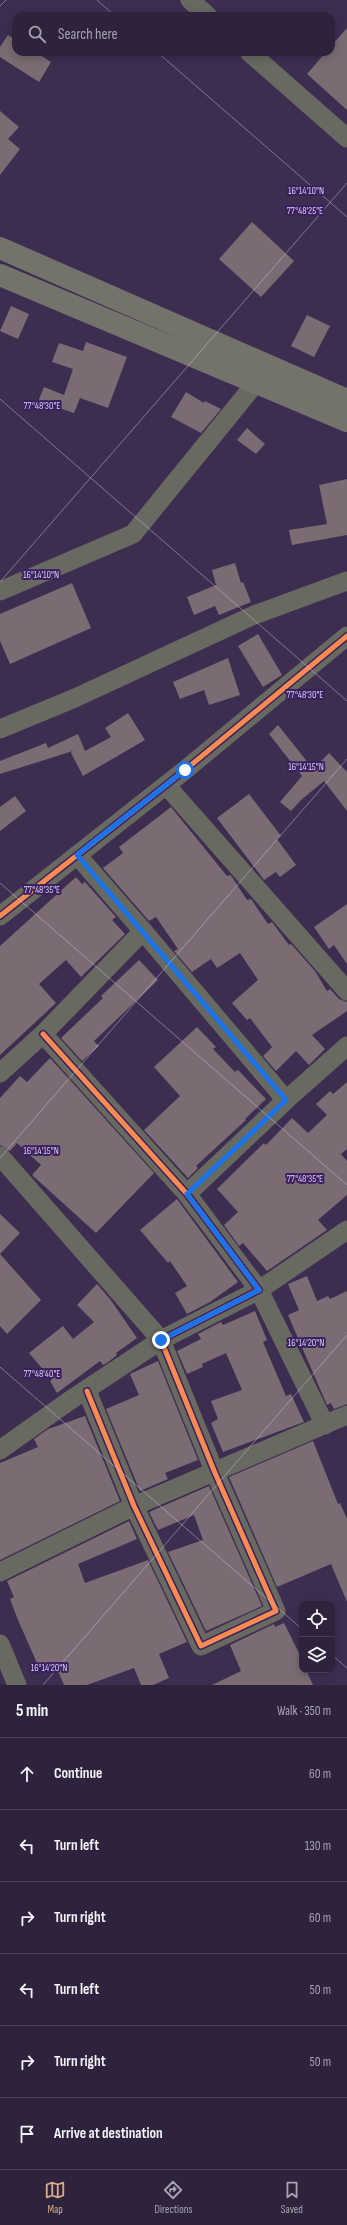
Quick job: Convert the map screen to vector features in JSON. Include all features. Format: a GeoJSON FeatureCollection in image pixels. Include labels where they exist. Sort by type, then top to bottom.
{"type":"FeatureCollection","features":[{"type":"Feature","properties":{"kind":"main road"},"geometry":{"type":"LineString","coordinates":[[0,248],[347,400]]}},
{"type":"Feature","properties":{"kind":"main road"},"geometry":{"type":"LineString","coordinates":[[2,279],[347,421]]}},
{"type":"Feature","properties":{"kind":"street"},"geometry":{"type":"LineString","coordinates":[[190,0],[204,12]]}},
{"type":"Feature","properties":{"kind":"street"},"geometry":{"type":"LineString","coordinates":[[254,56],[347,138]]}},
{"type":"Feature","properties":{"kind":"street"},"geometry":{"type":"LineString","coordinates":[[0,591],[134,534],[255,384]]}},
{"type":"Feature","properties":{"kind":"street"},"geometry":{"type":"LineString","coordinates":[[0,729],[75,698],[254,616],[347,580]]}},
{"type":"Feature","properties":{"kind":"street"},"geometry":{"type":"LineString","coordinates":[[0,916],[166,785],[347,636]]}},
{"type":"Feature","properties":{"kind":"street"},"geometry":{"type":"LineString","coordinates":[[166,785],[347,991]]}},
{"type":"Feature","properties":{"kind":"street"},"geometry":{"type":"LineString","coordinates":[[77,855],[286,1100]]}},
{"type":"Feature","properties":{"kind":"street"},"geometry":{"type":"LineString","coordinates":[[0,1073],[43,1034],[143,931]]}},
{"type":"Feature","properties":{"kind":"street"},"geometry":{"type":"LineString","coordinates":[[43,1034],[187,1194],[259,1290],[325,1425]]}},
{"type":"Feature","properties":{"kind":"street"},"geometry":{"type":"LineString","coordinates":[[187,1194],[286,1100],[347,1046]]}},
{"type":"Feature","properties":{"kind":"street"},"geometry":{"type":"LineString","coordinates":[[0,1156],[161,1340],[215,1473],[276,1611],[201,1646],[134,1506],[87,1391]]}},
{"type":"Feature","properties":{"kind":"street"},"geometry":{"type":"LineString","coordinates":[[0,1450],[69,1401],[87,1391],[161,1340],[259,1290],[347,1230]]}},
{"type":"Feature","properties":{"kind":"street"},"geometry":{"type":"LineString","coordinates":[[0,1572],[134,1506],[215,1473],[347,1414]]}},
{"type":"Feature","properties":{"kind":"street"},"geometry":{"type":"LineString","coordinates":[[0,1644],[16,1685]]}},
{"type":"Feature","properties":{"kind":"building"},"geometry":{"type":"Polygon","coordinates":[[[347,28],[347,110],[307,74],[323,56],[335,56],[335,42],[347,28]]]}},
{"type":"Feature","properties":{"kind":"building"},"geometry":{"type":"Polygon","coordinates":[[[8,35],[12,38],[12,56],[41,56],[51,62],[39,82],[0,57],[0,47],[8,35]]]}},
{"type":"Feature","properties":{"kind":"building"},"geometry":{"type":"Polygon","coordinates":[[[0,111],[19,127],[8,139],[20,149],[0,175],[0,111]]]}},
{"type":"Feature","properties":{"kind":"building"},"geometry":{"type":"Polygon","coordinates":[[[252,222],[294,261],[261,297],[219,259],[252,222]]]}},
{"type":"Feature","properties":{"kind":"building"},"geometry":{"type":"Polygon","coordinates":[[[11,306],[29,314],[18,339],[0,331],[11,306]]]}},
{"type":"Feature","properties":{"kind":"building"},"geometry":{"type":"Polygon","coordinates":[[[307,315],[330,326],[314,357],[291,346],[307,315]]]}},
{"type":"Feature","properties":{"kind":"building"},"geometry":{"type":"Polygon","coordinates":[[[86,342],[127,357],[108,408],[80,398],[74,413],[59,408],[58,410],[38,402],[44,387],[64,395],[73,369],[52,362],[59,343],[83,351],[86,342]]]}},
{"type":"Feature","properties":{"kind":"building"},"geometry":{"type":"Polygon","coordinates":[[[186,392],[204,403],[205,401],[221,409],[201,433],[171,417],[186,392]]]}},
{"type":"Feature","properties":{"kind":"building"},"geometry":{"type":"Polygon","coordinates":[[[247,428],[265,444],[256,454],[237,440],[247,428]]]}},
{"type":"Feature","properties":{"kind":"building"},"geometry":{"type":"Polygon","coordinates":[[[347,479],[347,535],[292,545],[289,530],[327,524],[319,485],[347,479]]]}},
{"type":"Feature","properties":{"kind":"building"},"geometry":{"type":"Polygon","coordinates":[[[235,563],[241,583],[243,582],[251,602],[219,615],[215,606],[194,615],[187,597],[216,585],[212,570],[235,563]]]}},
{"type":"Feature","properties":{"kind":"building"},"geometry":{"type":"Polygon","coordinates":[[[72,583],[91,628],[10,664],[0,641],[0,614],[72,583]]]}},
{"type":"Feature","properties":{"kind":"building"},"geometry":{"type":"Polygon","coordinates":[[[258,634],[282,675],[263,687],[238,646],[258,634]]]}},
{"type":"Feature","properties":{"kind":"building"},"geometry":{"type":"Polygon","coordinates":[[[228,658],[240,695],[209,705],[204,690],[180,699],[173,682],[228,658]]]}},
{"type":"Feature","properties":{"kind":"building"},"geometry":{"type":"Polygon","coordinates":[[[128,713],[145,740],[83,776],[71,753],[73,751],[0,774],[0,761],[46,743],[48,748],[78,734],[85,751],[111,737],[105,728],[128,713]]]}},
{"type":"Feature","properties":{"kind":"building"},"geometry":{"type":"Polygon","coordinates":[[[278,725],[313,769],[329,753],[347,772],[347,811],[324,781],[301,800],[291,811],[280,802],[302,776],[269,734],[278,725]]]}},
{"type":"Feature","properties":{"kind":"building"},"geometry":{"type":"Polygon","coordinates":[[[249,794],[281,836],[277,839],[296,865],[280,877],[276,872],[264,880],[217,818],[249,794]]]}},
{"type":"Feature","properties":{"kind":"building"},"geometry":{"type":"Polygon","coordinates":[[[15,796],[26,811],[0,831],[0,807],[15,796]]]}},
{"type":"Feature","properties":{"kind":"building"},"geometry":{"type":"Polygon","coordinates":[[[171,807],[227,876],[230,875],[232,877],[247,900],[251,899],[268,924],[272,922],[289,945],[291,944],[315,971],[327,991],[330,989],[339,999],[347,1002],[347,1011],[312,1035],[325,1049],[309,1065],[296,1051],[276,1071],[263,1056],[272,1047],[250,1018],[247,1020],[232,1003],[258,980],[240,953],[217,968],[211,959],[192,972],[174,951],[178,949],[156,917],[149,921],[103,868],[123,853],[119,847],[171,807]]]}},
{"type":"Feature","properties":{"kind":"building"},"geometry":{"type":"Polygon","coordinates":[[[76,877],[82,884],[85,882],[116,917],[112,920],[125,934],[81,977],[66,960],[39,984],[56,1003],[0,1055],[0,946],[76,877]]]}},
{"type":"Feature","properties":{"kind":"building"},"geometry":{"type":"Polygon","coordinates":[[[347,904],[347,964],[334,945],[329,949],[314,927],[347,904]]]}},
{"type":"Feature","properties":{"kind":"building"},"geometry":{"type":"Polygon","coordinates":[[[139,960],[158,980],[94,1041],[99,1046],[82,1061],[61,1038],[103,998],[101,996],[139,960]]]}},
{"type":"Feature","properties":{"kind":"building"},"geometry":{"type":"Polygon","coordinates":[[[197,1027],[216,1047],[213,1049],[235,1072],[238,1070],[266,1099],[245,1119],[246,1120],[196,1166],[198,1168],[188,1178],[144,1130],[180,1096],[154,1067],[197,1027]]]}},
{"type":"Feature","properties":{"kind":"building"},"geometry":{"type":"Polygon","coordinates":[[[50,1058],[154,1173],[96,1233],[32,1175],[41,1165],[17,1143],[10,1151],[0,1145],[0,1098],[20,1076],[27,1082],[50,1058]]]}},
{"type":"Feature","properties":{"kind":"building"},"geometry":{"type":"Polygon","coordinates":[[[347,1082],[347,1149],[341,1154],[347,1161],[347,1195],[318,1220],[327,1230],[267,1271],[243,1243],[239,1246],[224,1225],[238,1212],[217,1189],[264,1143],[266,1145],[292,1118],[308,1133],[327,1115],[316,1104],[330,1091],[333,1094],[347,1082]]]}},
{"type":"Feature","properties":{"kind":"building"},"geometry":{"type":"Polygon","coordinates":[[[177,1199],[238,1282],[210,1302],[187,1314],[175,1293],[187,1286],[170,1261],[168,1263],[140,1230],[177,1199]]]}},
{"type":"Feature","properties":{"kind":"building"},"geometry":{"type":"Polygon","coordinates":[[[0,1214],[20,1233],[0,1254],[0,1214]]]}},
{"type":"Feature","properties":{"kind":"building"},"geometry":{"type":"Polygon","coordinates":[[[0,1254],[41,1300],[7,1334],[0,1326],[0,1254]]]}},
{"type":"Feature","properties":{"kind":"building"},"geometry":{"type":"Polygon","coordinates":[[[307,1276],[317,1301],[328,1296],[330,1299],[347,1291],[347,1404],[334,1409],[331,1403],[327,1405],[288,1315],[299,1310],[288,1284],[307,1276]]]}},
{"type":"Feature","properties":{"kind":"building"},"geometry":{"type":"Polygon","coordinates":[[[97,1284],[110,1299],[137,1338],[116,1353],[117,1355],[107,1363],[103,1365],[100,1361],[57,1393],[50,1381],[52,1380],[29,1353],[63,1326],[73,1339],[94,1322],[77,1305],[97,1284]]]}},
{"type":"Feature","properties":{"kind":"building"},"geometry":{"type":"Polygon","coordinates":[[[255,1311],[267,1340],[263,1342],[286,1396],[291,1394],[304,1422],[223,1452],[211,1423],[218,1419],[211,1401],[242,1390],[226,1353],[202,1364],[203,1367],[187,1374],[177,1351],[201,1339],[198,1334],[221,1322],[223,1325],[255,1311]]]}},
{"type":"Feature","properties":{"kind":"building"},"geometry":{"type":"Polygon","coordinates":[[[158,1361],[198,1460],[165,1473],[168,1479],[140,1491],[106,1409],[139,1395],[130,1374],[158,1361]]]}},
{"type":"Feature","properties":{"kind":"building"},"geometry":{"type":"Polygon","coordinates":[[[85,1416],[120,1501],[0,1560],[0,1463],[38,1447],[34,1439],[48,1429],[85,1416]]]}},
{"type":"Feature","properties":{"kind":"building"},"geometry":{"type":"Polygon","coordinates":[[[313,1441],[338,1504],[340,1503],[347,1519],[347,1602],[331,1564],[277,1587],[229,1477],[313,1441]]]}},
{"type":"Feature","properties":{"kind":"building"},"geometry":{"type":"Polygon","coordinates":[[[209,1486],[262,1606],[206,1631],[168,1552],[203,1540],[194,1515],[158,1530],[149,1512],[209,1486]]]}},
{"type":"Feature","properties":{"kind":"building"},"geometry":{"type":"Polygon","coordinates":[[[129,1521],[137,1539],[78,1564],[85,1583],[148,1560],[187,1642],[159,1654],[169,1678],[153,1685],[141,1685],[134,1668],[87,1685],[64,1685],[55,1664],[40,1670],[10,1599],[14,1597],[7,1581],[129,1521]]]}},
{"type":"Feature","properties":{"kind":"building"},"geometry":{"type":"Polygon","coordinates":[[[284,1623],[299,1653],[299,1673],[307,1673],[313,1685],[212,1685],[241,1671],[230,1645],[274,1624],[275,1627],[284,1623]]]}},
{"type":"Feature","properties":{"kind":"cycle path"},"geometry":{"type":"LineString","coordinates":[[0,916],[185,770],[347,636]]}},
{"type":"Feature","properties":{"kind":"cycle path"},"geometry":{"type":"LineString","coordinates":[[43,1034],[187,1194],[259,1290],[161,1340],[215,1473],[276,1611],[201,1646],[134,1506],[87,1391]]}},
{"type":"Feature","properties":{"kind":"route"},"geometry":{"type":"LineString","coordinates":[[161,1340],[259,1290],[187,1194],[286,1100],[77,855],[185,770]]}}]}
